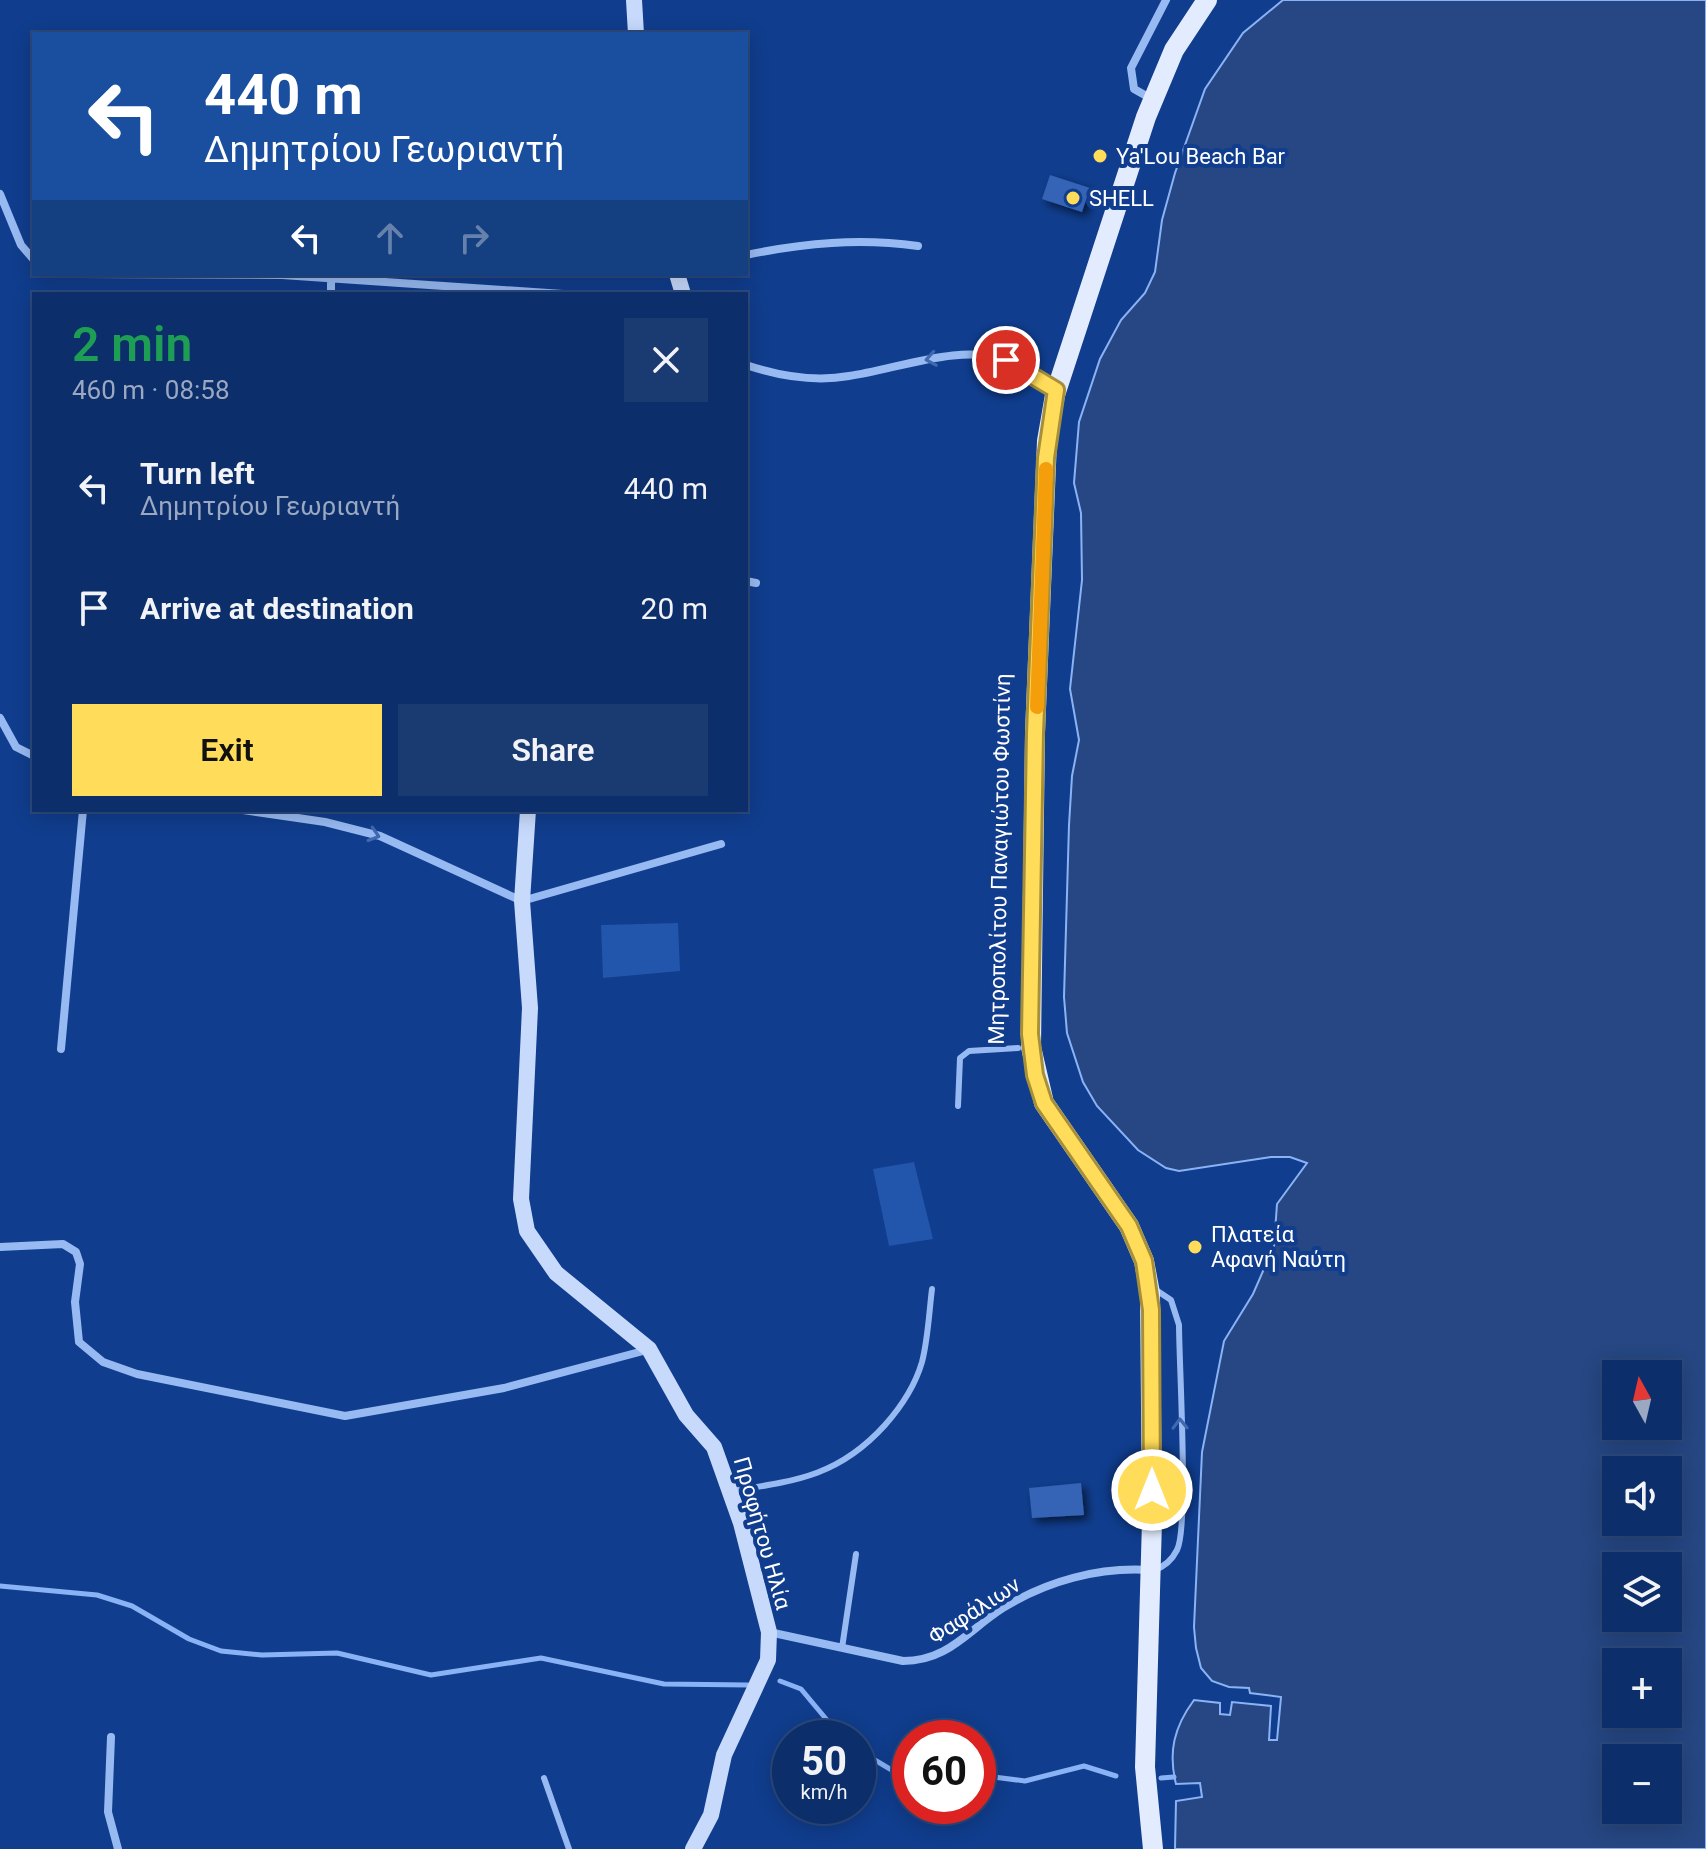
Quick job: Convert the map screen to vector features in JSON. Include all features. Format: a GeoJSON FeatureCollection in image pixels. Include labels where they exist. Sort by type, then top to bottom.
{"type":"FeatureCollection","features":[{"type":"Feature","properties":{"kind":"main road"},"geometry":{"type":"LineString","coordinates":[[1147,97],[1163,43],[1191,0]]}},
{"type":"Feature","properties":{"kind":"main road"},"geometry":{"type":"LineString","coordinates":[[1147,97],[1207,0]]}},
{"type":"Feature","properties":{"kind":"main road","name":"Μητροπολίτου Παναγιώτου Φωστίνη"},"geometry":{"type":"LineString","coordinates":[[1147,97],[1035,436],[1023,731],[1018,1048],[1033,1109],[1119,1234],[1136,1281],[1144,1570],[1145,1767],[1153,1849]]}},
{"type":"Feature","properties":{"kind":"main road","name":"Μητροπολίτου Παναγιώτου Φωστίνη"},"geometry":{"type":"LineString","coordinates":[[1050,387],[1035,733],[1030,1034],[1035,1075],[1044,1103],[1129,1226],[1144,1261],[1149,1286],[1144,1570],[1133,1767],[1140,1849]]}},
{"type":"Feature","properties":{"kind":"street"},"geometry":{"type":"LineString","coordinates":[[634,0],[636,32]]}},
{"type":"Feature","properties":{"kind":"street"},"geometry":{"type":"LineString","coordinates":[[1147,97],[1131,83],[1131,68],[1166,0]]}},
{"type":"Feature","properties":{"kind":"street"},"geometry":{"type":"LineString","coordinates":[[0,194],[21,245],[32,258]]}},
{"type":"Feature","properties":{"kind":"street"},"geometry":{"type":"LineString","coordinates":[[748,255],[799,244],[853,240],[918,246]]}},
{"type":"Feature","properties":{"kind":"street"},"geometry":{"type":"LineString","coordinates":[[206,276],[331,278],[534,292]]}},
{"type":"Feature","properties":{"kind":"street"},"geometry":{"type":"LineString","coordinates":[[331,278],[331,292]]}},
{"type":"Feature","properties":{"kind":"street"},"geometry":{"type":"LineString","coordinates":[[748,365],[811,379],[847,377],[942,357],[977,357],[1006,360],[1050,387]]}},
{"type":"Feature","properties":{"kind":"street"},"geometry":{"type":"LineString","coordinates":[[0,718],[16,747],[32,755]]}},
{"type":"Feature","properties":{"kind":"street"},"geometry":{"type":"LineString","coordinates":[[61,1049],[83,812]]}},
{"type":"Feature","properties":{"kind":"street"},"geometry":{"type":"LineString","coordinates":[[257,812],[325,822],[380,836],[522,901],[721,844]]}},
{"type":"Feature","properties":{"kind":"street","name":"Προφήτου Ηλία"},"geometry":{"type":"LineString","coordinates":[[528,812],[522,901],[530,1008],[521,1199],[524,1221],[530,1240],[556,1273],[649,1349],[686,1415],[714,1447],[731,1491],[763,1597],[769,1632],[768,1660],[724,1755],[711,1815],[693,1849]]}},
{"type":"Feature","properties":{"kind":"street"},"geometry":{"type":"LineString","coordinates":[[0,1247],[63,1244],[76,1252],[80,1264],[75,1302],[79,1342],[103,1362],[137,1374],[345,1416],[504,1388],[649,1349]]}},
{"type":"Feature","properties":{"kind":"street","name":"Φαφάλιων"},"geometry":{"type":"LineString","coordinates":[[769,1632],[903,1661],[934,1658],[1006,1607],[1042,1588],[1113,1569],[1144,1570]]}},
{"type":"Feature","properties":{"kind":"street"},"geometry":{"type":"LineString","coordinates":[[111,1737],[108,1812],[118,1849]]}},
{"type":"Feature","properties":{"kind":"lane"},"geometry":{"type":"LineString","coordinates":[[958,1106],[960,1058],[969,1051],[1018,1048]]}},
{"type":"Feature","properties":{"kind":"lane"},"geometry":{"type":"LineString","coordinates":[[1144,1570],[1163,1568],[1177,1549],[1181,1483],[1179,1325],[1171,1300],[1149,1286]]}},
{"type":"Feature","properties":{"kind":"lane"},"geometry":{"type":"LineString","coordinates":[[731,1491],[777,1484],[830,1469],[849,1459],[871,1440],[901,1407],[922,1362],[932,1289]]}},
{"type":"Feature","properties":{"kind":"lane"},"geometry":{"type":"LineString","coordinates":[[842,1648],[856,1554]]}},
{"type":"Feature","properties":{"kind":"lane"},"geometry":{"type":"LineString","coordinates":[[544,1778],[569,1849]]}},
{"type":"Feature","properties":{"kind":"shaded area"},"geometry":{"type":"Polygon","coordinates":[[[1283,0],[1706,0],[1706,1849],[1175,1849],[1176,1801],[1202,1797],[1200,1783],[1176,1784],[1173,1761],[1177,1730],[1194,1700],[1220,1703],[1220,1714],[1230,1715],[1232,1702],[1271,1706],[1269,1740],[1277,1740],[1281,1697],[1250,1693],[1249,1688],[1229,1687],[1212,1681],[1201,1668],[1194,1627],[1202,1452],[1224,1341],[1253,1294],[1274,1246],[1277,1204],[1307,1163],[1290,1157],[1271,1157],[1179,1171],[1166,1168],[1138,1150],[1097,1106],[1083,1082],[1067,1033],[1064,997],[1069,825],[1072,776],[1079,740],[1070,689],[1082,580],[1081,513],[1074,483],[1079,422],[1100,359],[1121,320],[1145,293],[1155,272],[1162,220],[1205,89],[1243,33],[1283,0]]]}},
{"type":"Feature","properties":{"kind":"shaded area"},"geometry":{"type":"Polygon","coordinates":[[[678,923],[680,971],[603,978],[601,925],[678,923]]]}},
{"type":"Feature","properties":{"kind":"shaded area"},"geometry":{"type":"Polygon","coordinates":[[[914,1162],[933,1239],[889,1246],[873,1169],[914,1162]]]}},
{"type":"Feature","properties":{"kind":"building"},"geometry":{"type":"Polygon","coordinates":[[[1050,175],[1090,188],[1082,212],[1042,199],[1050,175]]]}},
{"type":"Feature","properties":{"kind":"building"},"geometry":{"type":"Polygon","coordinates":[[[1081,1483],[1084,1515],[1032,1518],[1029,1488],[1081,1483]]]}},
{"type":"Feature","properties":{"kind":"waterway"},"geometry":{"type":"LineString","coordinates":[[0,1586],[97,1595],[132,1606],[189,1639],[221,1651],[262,1655],[337,1653],[431,1675],[541,1658],[664,1684],[748,1685]]}},
{"type":"Feature","properties":{"kind":"waterway"},"geometry":{"type":"LineString","coordinates":[[780,1681],[801,1689],[827,1720]]}},
{"type":"Feature","properties":{"kind":"waterway"},"geometry":{"type":"LineString","coordinates":[[876,1761],[892,1770]]}},
{"type":"Feature","properties":{"kind":"waterway"},"geometry":{"type":"LineString","coordinates":[[996,1777],[1025,1781],[1084,1766],[1116,1776]]}},
{"type":"Feature","properties":{"kind":"waterway"},"geometry":{"type":"LineString","coordinates":[[1161,1778],[1174,1777]]}},
{"type":"Feature","properties":{"kind":"slow traffic"},"geometry":{"type":"LineString","coordinates":[[1037,707],[1046,469]]}},
{"type":"Feature","properties":{"kind":"place","name":"Ya'Lou Beach Bar"},"geometry":{"type":"Point","coordinates":[1100,156]}},
{"type":"Feature","properties":{"kind":"place","name":"SHELL"},"geometry":{"type":"Point","coordinates":[1073,198]}},
{"type":"Feature","properties":{"kind":"place","name":"Πλατεία Αφανή Ναύτη"},"geometry":{"type":"Point","coordinates":[1195,1247]}},
{"type":"Feature","properties":{"kind":"route"},"geometry":{"type":"LineString","coordinates":[[1006,360],[1056,390],[1047,441],[1035,733],[1034,900],[1029,1008],[1031,1047],[1035,1075],[1044,1103],[1129,1226],[1144,1261],[1151,1310],[1152,1490]]}}]}
